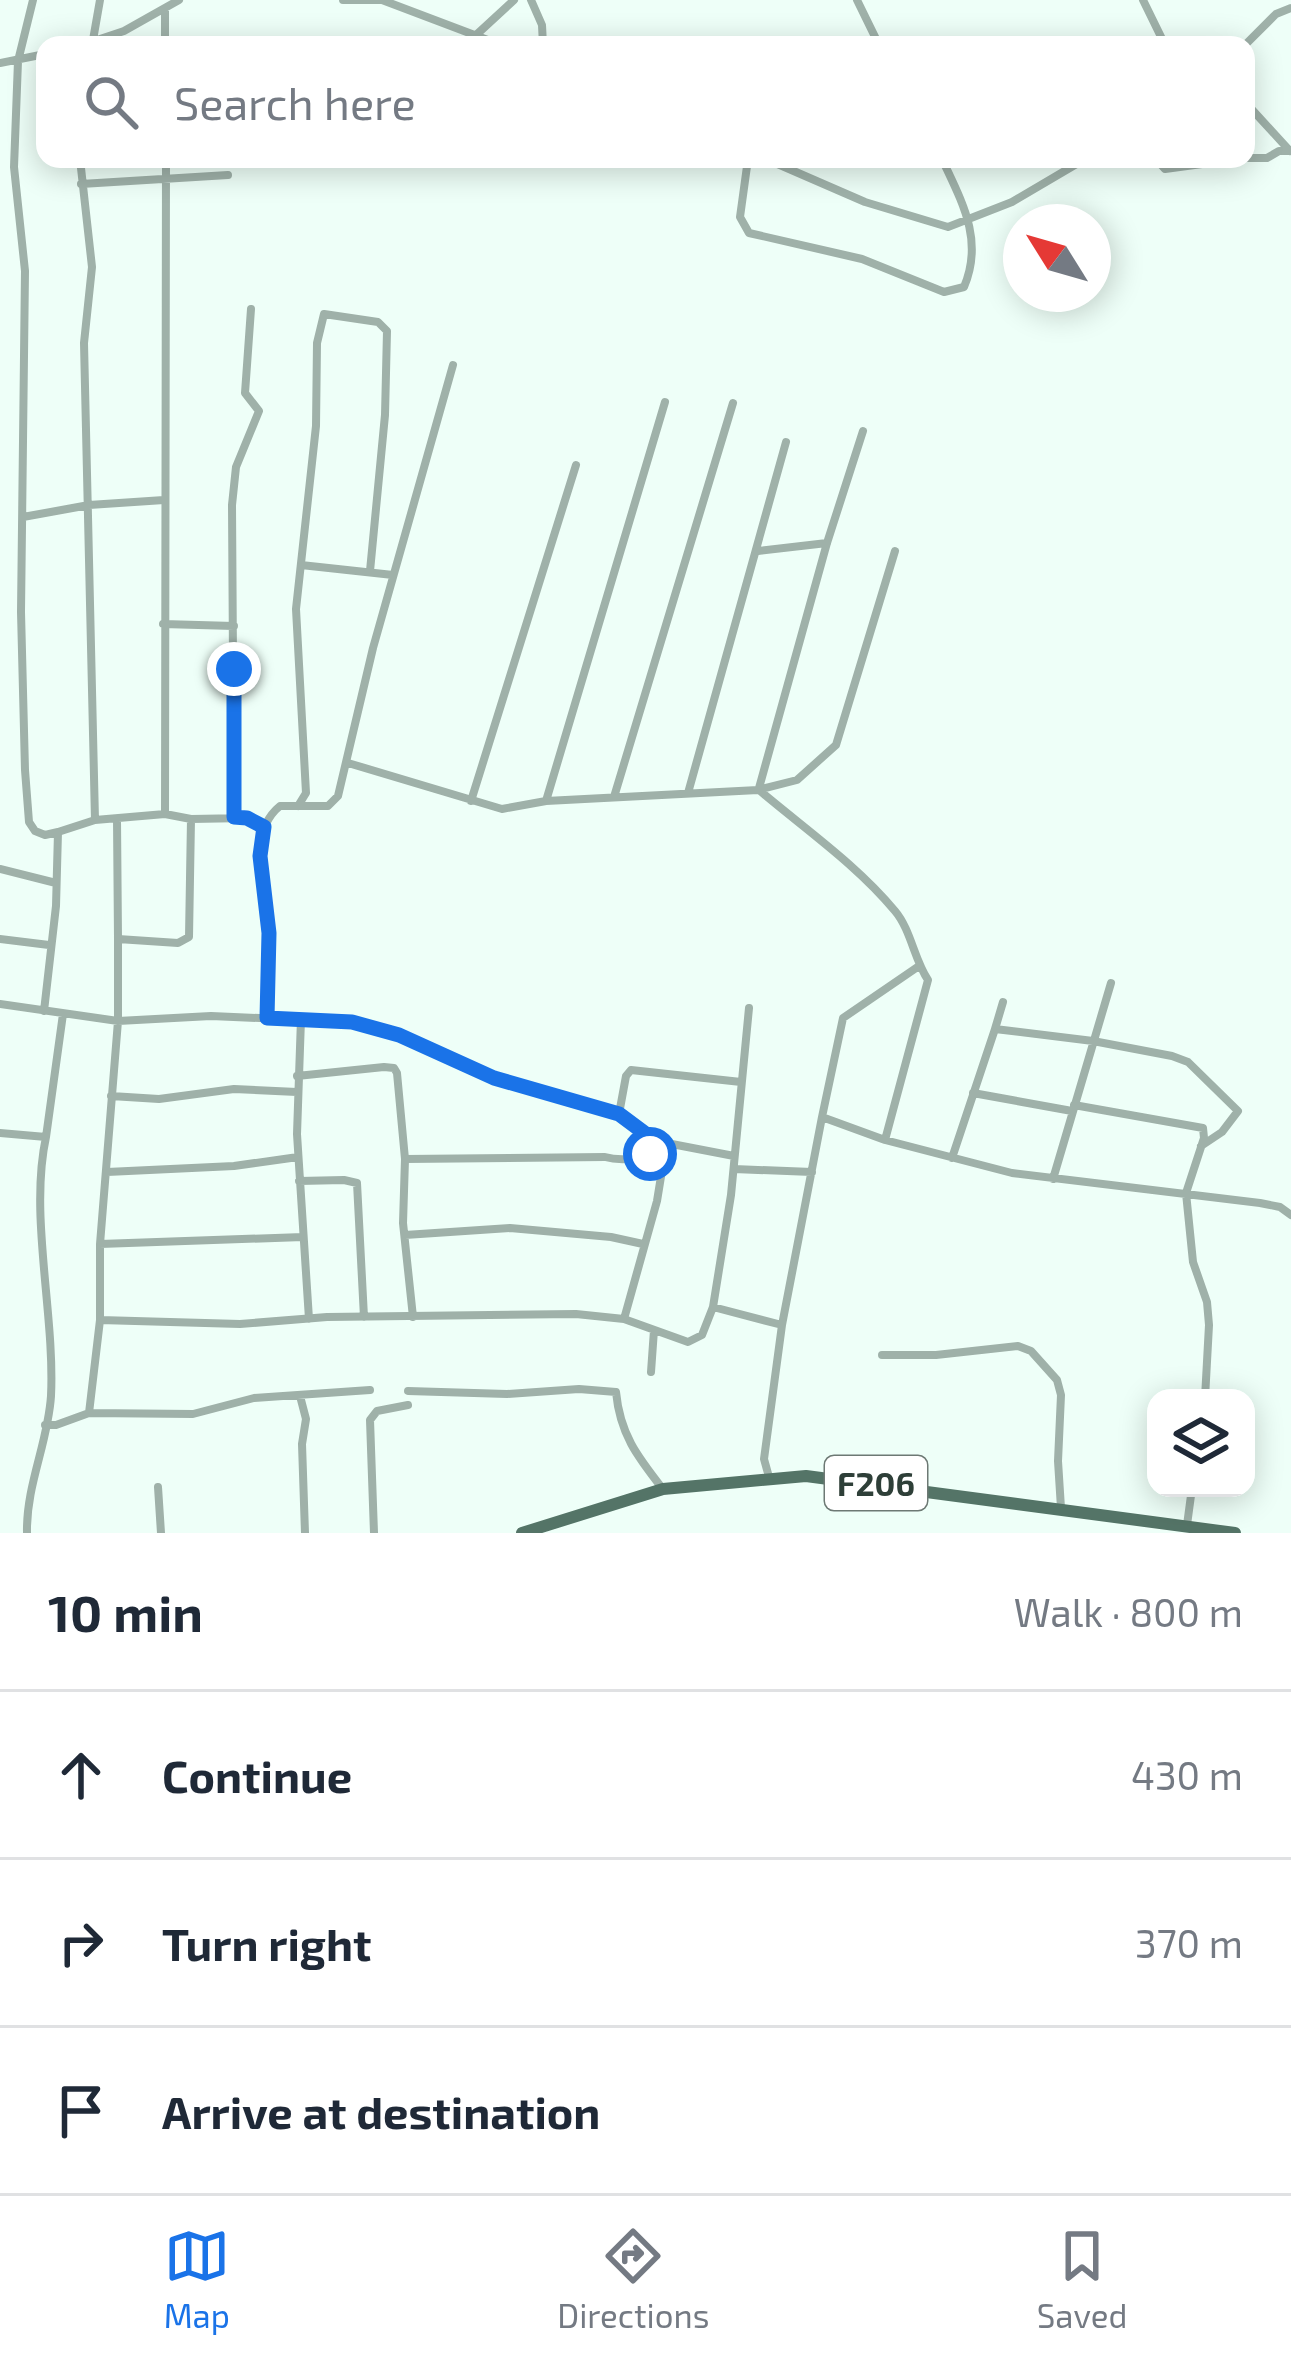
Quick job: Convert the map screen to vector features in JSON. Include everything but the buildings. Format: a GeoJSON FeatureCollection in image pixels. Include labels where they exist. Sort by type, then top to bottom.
{"type":"FeatureCollection","features":[{"type":"Feature","properties":{"kind":"main road","name":"F206"},"geometry":{"type":"LineString","coordinates":[[530,1532],[663,1489],[769,1477],[848,1479],[1235,1533]]}},
{"type":"Feature","properties":{"kind":"street"},"geometry":{"type":"LineString","coordinates":[[33,0],[18,61],[14,167],[25,272],[26,806],[35,832],[45,836],[94,820],[165,814],[191,819],[247,818],[264,827]]}},
{"type":"Feature","properties":{"kind":"street"},"geometry":{"type":"LineString","coordinates":[[94,36],[100,0]]}},
{"type":"Feature","properties":{"kind":"street"},"geometry":{"type":"LineString","coordinates":[[107,36],[179,0]]}},
{"type":"Feature","properties":{"kind":"street"},"geometry":{"type":"LineString","coordinates":[[343,0],[382,0],[475,36],[514,0]]}},
{"type":"Feature","properties":{"kind":"street"},"geometry":{"type":"LineString","coordinates":[[531,0],[543,36]]}},
{"type":"Feature","properties":{"kind":"street"},"geometry":{"type":"LineString","coordinates":[[857,0],[875,36]]}},
{"type":"Feature","properties":{"kind":"street"},"geometry":{"type":"LineString","coordinates":[[1142,0],[1160,36]]}},
{"type":"Feature","properties":{"kind":"street"},"geometry":{"type":"LineString","coordinates":[[1276,14],[1279,0]]}},
{"type":"Feature","properties":{"kind":"street"},"geometry":{"type":"LineString","coordinates":[[1254,36],[1276,14],[1291,8]]}},
{"type":"Feature","properties":{"kind":"street"},"geometry":{"type":"LineString","coordinates":[[165,11],[165,36]]}},
{"type":"Feature","properties":{"kind":"street"},"geometry":{"type":"LineString","coordinates":[[0,63],[36,56]]}},
{"type":"Feature","properties":{"kind":"street"},"geometry":{"type":"LineString","coordinates":[[1255,113],[1290,152],[1255,158]]}},
{"type":"Feature","properties":{"kind":"street"},"geometry":{"type":"LineString","coordinates":[[0,167],[14,167]]}},
{"type":"Feature","properties":{"kind":"street"},"geometry":{"type":"LineString","coordinates":[[81,168],[92,267],[84,343],[94,820]]}},
{"type":"Feature","properties":{"kind":"street"},"geometry":{"type":"LineString","coordinates":[[165,814],[166,168]]}},
{"type":"Feature","properties":{"kind":"street"},"geometry":{"type":"LineString","coordinates":[[747,168],[740,217],[749,233],[862,260],[944,292],[960,291],[973,266],[970,218],[946,168]]}},
{"type":"Feature","properties":{"kind":"street"},"geometry":{"type":"LineString","coordinates":[[787,168],[865,202],[947,227],[1012,202],[1070,168]]}},
{"type":"Feature","properties":{"kind":"street"},"geometry":{"type":"LineString","coordinates":[[82,184],[228,175]]}},
{"type":"Feature","properties":{"kind":"street"},"geometry":{"type":"LineString","coordinates":[[234,817],[234,474],[259,411],[245,393],[251,309]]}},
{"type":"Feature","properties":{"kind":"street"},"geometry":{"type":"LineString","coordinates":[[298,806],[306,793],[296,642],[316,426],[317,343],[325,314],[378,322],[387,331],[385,415],[370,571]]}},
{"type":"Feature","properties":{"kind":"street"},"geometry":{"type":"LineString","coordinates":[[267,1018],[269,933],[260,856],[264,827],[274,810],[333,802],[348,764],[359,700],[453,365]]}},
{"type":"Feature","properties":{"kind":"street"},"geometry":{"type":"LineString","coordinates":[[546,801],[665,402]]}},
{"type":"Feature","properties":{"kind":"street"},"geometry":{"type":"LineString","coordinates":[[614,797],[733,403]]}},
{"type":"Feature","properties":{"kind":"street"},"geometry":{"type":"LineString","coordinates":[[758,790],[863,431]]}},
{"type":"Feature","properties":{"kind":"street"},"geometry":{"type":"LineString","coordinates":[[688,793],[786,442]]}},
{"type":"Feature","properties":{"kind":"street"},"geometry":{"type":"LineString","coordinates":[[472,801],[576,465]]}},
{"type":"Feature","properties":{"kind":"street"},"geometry":{"type":"LineString","coordinates":[[23,517],[164,500]]}},
{"type":"Feature","properties":{"kind":"street"},"geometry":{"type":"LineString","coordinates":[[757,551],[827,543]]}},
{"type":"Feature","properties":{"kind":"street"},"geometry":{"type":"LineString","coordinates":[[348,764],[502,809],[546,801],[758,790],[797,780],[836,746],[895,550]]}},
{"type":"Feature","properties":{"kind":"street"},"geometry":{"type":"LineString","coordinates":[[301,566],[393,575]]}},
{"type":"Feature","properties":{"kind":"street"},"geometry":{"type":"LineString","coordinates":[[163,624],[234,626]]}},
{"type":"Feature","properties":{"kind":"street"},"geometry":{"type":"LineString","coordinates":[[758,790],[855,871],[899,915],[928,980],[885,1140]]}},
{"type":"Feature","properties":{"kind":"street"},"geometry":{"type":"LineString","coordinates":[[89,1413],[100,1320],[100,1244],[118,1022],[117,819]]}},
{"type":"Feature","properties":{"kind":"street"},"geometry":{"type":"LineString","coordinates":[[118,939],[178,943],[189,937],[191,819]]}},
{"type":"Feature","properties":{"kind":"street"},"geometry":{"type":"LineString","coordinates":[[44,1011],[58,832]]}},
{"type":"Feature","properties":{"kind":"street"},"geometry":{"type":"LineString","coordinates":[[0,869],[56,883]]}},
{"type":"Feature","properties":{"kind":"street"},"geometry":{"type":"LineString","coordinates":[[0,939],[50,945]]}},
{"type":"Feature","properties":{"kind":"street"},"geometry":{"type":"LineString","coordinates":[[769,1477],[764,1459],[782,1325],[843,1018],[919,966]]}},
{"type":"Feature","properties":{"kind":"street"},"geometry":{"type":"LineString","coordinates":[[1053,1179],[1112,983]]}},
{"type":"Feature","properties":{"kind":"street"},"geometry":{"type":"LineString","coordinates":[[952,1157],[1003,1001]]}},
{"type":"Feature","properties":{"kind":"street"},"geometry":{"type":"LineString","coordinates":[[0,1004],[118,1022],[211,1016],[352,1022],[399,1035],[494,1078],[619,1114],[651,1141],[734,1156]]}},
{"type":"Feature","properties":{"kind":"street"},"geometry":{"type":"LineString","coordinates":[[100,1320],[240,1324],[576,1314],[624,1319],[694,1342],[702,1335],[713,1307],[734,1168],[749,1008]]}},
{"type":"Feature","properties":{"kind":"street"},"geometry":{"type":"LineString","coordinates":[[27,1533],[27,1499],[51,1388],[41,1162],[63,1014]]}},
{"type":"Feature","properties":{"kind":"street"},"geometry":{"type":"LineString","coordinates":[[302,1019],[298,1157],[309,1319]]}},
{"type":"Feature","properties":{"kind":"street"},"geometry":{"type":"LineString","coordinates":[[995,1029],[1093,1041],[1188,1062],[1238,1112],[1222,1132],[1201,1146]]}},
{"type":"Feature","properties":{"kind":"street"},"geometry":{"type":"LineString","coordinates":[[297,1076],[394,1068],[401,1089],[404,1235],[413,1317]]}},
{"type":"Feature","properties":{"kind":"street"},"geometry":{"type":"LineString","coordinates":[[619,1114],[626,1076],[637,1069],[741,1082]]}},
{"type":"Feature","properties":{"kind":"street"},"geometry":{"type":"LineString","coordinates":[[111,1096],[158,1099],[234,1089],[297,1092]]}},
{"type":"Feature","properties":{"kind":"street"},"geometry":{"type":"LineString","coordinates":[[973,1093],[1203,1128],[1186,1193],[1193,1262],[1207,1302],[1205,1389]]}},
{"type":"Feature","properties":{"kind":"street"},"geometry":{"type":"LineString","coordinates":[[823,1118],[885,1140],[1053,1179],[1280,1207],[1291,1216]]}},
{"type":"Feature","properties":{"kind":"street"},"geometry":{"type":"LineString","coordinates":[[0,1133],[46,1137]]}},
{"type":"Feature","properties":{"kind":"street"},"geometry":{"type":"LineString","coordinates":[[406,1160],[605,1157],[617,1161],[667,1146]]}},
{"type":"Feature","properties":{"kind":"street"},"geometry":{"type":"LineString","coordinates":[[624,1319],[658,1201],[667,1146]]}},
{"type":"Feature","properties":{"kind":"street"},"geometry":{"type":"LineString","coordinates":[[107,1172],[234,1166],[298,1157]]}},
{"type":"Feature","properties":{"kind":"street"},"geometry":{"type":"LineString","coordinates":[[734,1168],[812,1172]]}},
{"type":"Feature","properties":{"kind":"street"},"geometry":{"type":"LineString","coordinates":[[299,1181],[357,1184],[364,1317]]}},
{"type":"Feature","properties":{"kind":"street"},"geometry":{"type":"LineString","coordinates":[[404,1235],[510,1228],[644,1244]]}},
{"type":"Feature","properties":{"kind":"street"},"geometry":{"type":"LineString","coordinates":[[100,1244],[303,1237]]}},
{"type":"Feature","properties":{"kind":"street"},"geometry":{"type":"LineString","coordinates":[[713,1307],[782,1325]]}},
{"type":"Feature","properties":{"kind":"street"},"geometry":{"type":"LineString","coordinates":[[651,1372],[654,1330]]}},
{"type":"Feature","properties":{"kind":"street"},"geometry":{"type":"LineString","coordinates":[[882,1355],[1018,1346],[1031,1351],[1058,1380],[1061,1395],[1061,1508]]}},
{"type":"Feature","properties":{"kind":"street"},"geometry":{"type":"LineString","coordinates":[[45,1425],[89,1413],[193,1414],[246,1400],[370,1390]]}},
{"type":"Feature","properties":{"kind":"street"},"geometry":{"type":"LineString","coordinates":[[408,1391],[616,1392],[624,1434],[635,1456],[663,1489]]}},
{"type":"Feature","properties":{"kind":"street"},"geometry":{"type":"LineString","coordinates":[[300,1396],[306,1419],[302,1444],[305,1533]]}},
{"type":"Feature","properties":{"kind":"street"},"geometry":{"type":"LineString","coordinates":[[374,1533],[370,1420],[377,1411],[408,1405]]}},
{"type":"Feature","properties":{"kind":"street"},"geometry":{"type":"LineString","coordinates":[[158,1487],[161,1533]]}},
{"type":"Feature","properties":{"kind":"street"},"geometry":{"type":"LineString","coordinates":[[1187,1526],[1191,1497]]}},
{"type":"Feature","properties":{"kind":"route"},"geometry":{"type":"LineString","coordinates":[[234,669],[234,817],[264,827],[260,856],[269,933],[267,1018],[352,1022],[420,1043],[494,1078],[606,1108],[666,1149],[650,1154]]}}]}
